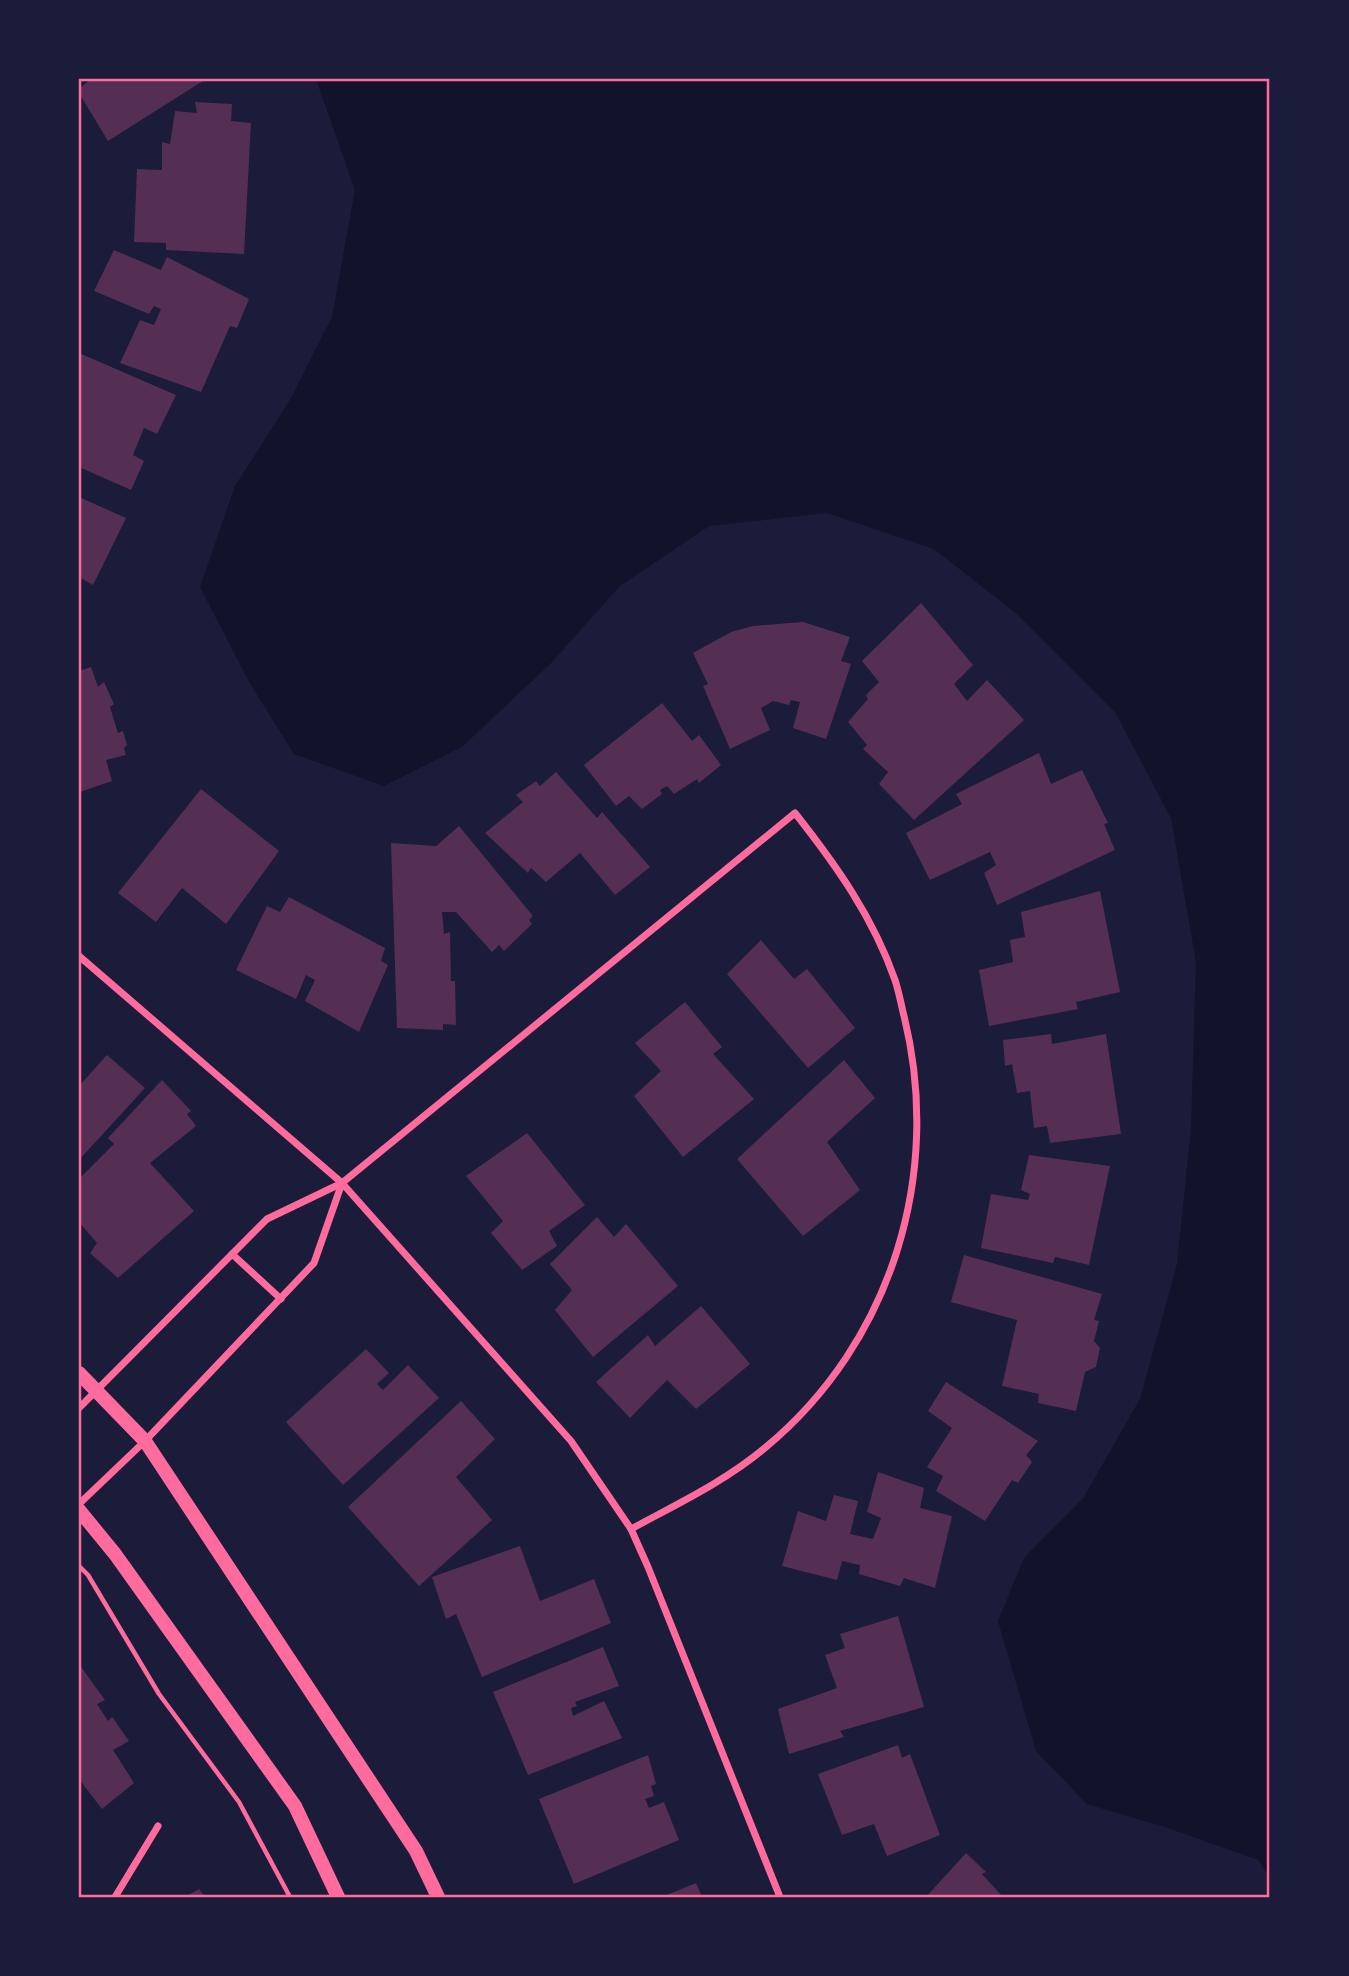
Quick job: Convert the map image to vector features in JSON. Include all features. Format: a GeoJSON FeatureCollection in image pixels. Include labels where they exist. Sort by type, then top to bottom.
{"type":"FeatureCollection","features":[{"type":"Feature","properties":{"kind":"main road"},"geometry":{"type":"LineString","coordinates":[[79,1373],[145,1441],[416,1851],[438,1897]]}},
{"type":"Feature","properties":{"kind":"main road"},"geometry":{"type":"LineString","coordinates":[[79,1510],[115,1554],[295,1806],[338,1897]]}},
{"type":"Feature","properties":{"kind":"street"},"geometry":{"type":"LineString","coordinates":[[79,1408],[267,1219],[342,1183],[794,813],[835,864],[868,918],[896,981],[913,1052],[918,1119],[914,1185],[898,1250],[876,1306],[845,1361],[807,1409],[766,1447],[723,1479],[631,1529]]}},
{"type":"Feature","properties":{"kind":"street"},"geometry":{"type":"LineString","coordinates":[[79,956],[342,1183],[571,1441],[631,1529],[780,1897]]}},
{"type":"Feature","properties":{"kind":"street"},"geometry":{"type":"LineString","coordinates":[[79,1504],[145,1441],[314,1264],[342,1183]]}},
{"type":"Feature","properties":{"kind":"street"},"geometry":{"type":"LineString","coordinates":[[232,1254],[281,1299]]}},
{"type":"Feature","properties":{"kind":"street"},"geometry":{"type":"LineString","coordinates":[[115,1897],[158,1826]]}},
{"type":"Feature","properties":{"kind":"path"},"geometry":{"type":"LineString","coordinates":[[79,1566],[88,1575],[159,1694],[239,1802],[290,1897]]}},
{"type":"Feature","properties":{"kind":"shaded area"},"geometry":{"type":"Polygon","coordinates":[[[316,79],[1270,79],[1270,1878],[1258,1860],[1168,1828],[1087,1804],[1036,1751],[998,1621],[1024,1558],[1084,1497],[1140,1399],[1177,1264],[1191,1128],[1196,962],[1171,818],[1115,712],[1017,614],[934,549],[827,513],[709,526],[620,586],[551,663],[463,746],[384,786],[294,754],[248,680],[200,587],[235,486],[290,400],[332,317],[355,190],[316,79]]]}},
{"type":"Feature","properties":{"kind":"building"},"geometry":{"type":"Polygon","coordinates":[[[91,79],[206,79],[108,141],[79,93],[79,89],[91,79]]]}},
{"type":"Feature","properties":{"kind":"building"},"geometry":{"type":"Polygon","coordinates":[[[195,102],[232,104],[231,121],[251,123],[244,254],[166,250],[166,243],[134,242],[137,169],[162,170],[162,142],[170,144],[175,111],[197,113],[195,102]]]}},
{"type":"Feature","properties":{"kind":"building"},"geometry":{"type":"Polygon","coordinates":[[[114,250],[161,270],[167,257],[249,299],[237,328],[230,326],[201,392],[120,363],[140,320],[154,325],[161,309],[154,306],[149,314],[94,291],[114,250]]]}},
{"type":"Feature","properties":{"kind":"building"},"geometry":{"type":"Polygon","coordinates":[[[79,353],[176,395],[157,434],[144,428],[133,455],[144,461],[131,490],[79,467],[79,353]]]}},
{"type":"Feature","properties":{"kind":"building"},"geometry":{"type":"Polygon","coordinates":[[[79,497],[126,518],[93,585],[79,577],[79,497]]]}},
{"type":"Feature","properties":{"kind":"building"},"geometry":{"type":"Polygon","coordinates":[[[921,603],[973,665],[954,684],[967,701],[987,680],[1024,720],[914,820],[879,784],[888,772],[863,749],[867,745],[848,722],[868,699],[866,695],[879,682],[862,661],[921,603]]]}},
{"type":"Feature","properties":{"kind":"building"},"geometry":{"type":"Polygon","coordinates":[[[803,622],[850,637],[841,661],[851,664],[826,739],[793,728],[800,702],[791,700],[789,705],[773,701],[761,708],[770,730],[730,749],[703,686],[708,684],[693,653],[731,632],[753,626],[803,622]]]}},
{"type":"Feature","properties":{"kind":"building"},"geometry":{"type":"Polygon","coordinates":[[[91,667],[98,687],[104,682],[114,704],[110,707],[118,733],[123,731],[127,745],[124,748],[126,755],[106,760],[112,781],[80,792],[79,671],[91,667]]]}},
{"type":"Feature","properties":{"kind":"building"},"geometry":{"type":"Polygon","coordinates":[[[662,703],[692,741],[699,735],[721,765],[699,783],[697,779],[674,794],[667,786],[660,790],[662,794],[642,809],[629,796],[616,806],[584,765],[662,703]]]}},
{"type":"Feature","properties":{"kind":"building"},"geometry":{"type":"Polygon","coordinates":[[[1039,753],[1051,784],[1082,770],[1108,823],[1104,824],[1115,850],[997,905],[984,873],[996,865],[990,852],[930,880],[906,833],[962,804],[956,794],[1039,753]]]}},
{"type":"Feature","properties":{"kind":"building"},"geometry":{"type":"Polygon","coordinates":[[[556,772],[597,818],[602,812],[650,867],[615,895],[580,853],[546,882],[531,868],[528,873],[485,833],[523,802],[516,795],[536,781],[540,786],[556,772]]]}},
{"type":"Feature","properties":{"kind":"building"},"geometry":{"type":"Polygon","coordinates":[[[201,789],[279,851],[226,924],[182,888],[156,922],[118,893],[201,789]]]}},
{"type":"Feature","properties":{"kind":"building"},"geometry":{"type":"Polygon","coordinates":[[[459,826],[533,916],[529,920],[532,924],[504,951],[499,945],[492,952],[456,912],[442,912],[444,934],[450,932],[451,981],[455,981],[456,1025],[443,1024],[443,1030],[397,1028],[391,843],[436,846],[459,826]]]}},
{"type":"Feature","properties":{"kind":"building"},"geometry":{"type":"Polygon","coordinates":[[[1100,891],[1120,992],[1076,1002],[1078,1009],[989,1026],[979,970],[1013,962],[1010,940],[1025,937],[1021,912],[1100,891]]]}},
{"type":"Feature","properties":{"kind":"building"},"geometry":{"type":"Polygon","coordinates":[[[289,897],[385,948],[381,961],[388,965],[359,1032],[305,1001],[315,980],[306,975],[296,999],[236,970],[267,906],[280,912],[289,897]]]}},
{"type":"Feature","properties":{"kind":"building"},"geometry":{"type":"Polygon","coordinates":[[[761,940],[794,979],[807,969],[855,1028],[808,1068],[727,974],[761,940]]]}},
{"type":"Feature","properties":{"kind":"building"},"geometry":{"type":"Polygon","coordinates":[[[685,1002],[722,1047],[713,1054],[754,1099],[683,1157],[634,1096],[661,1071],[635,1043],[685,1002]]]}},
{"type":"Feature","properties":{"kind":"building"},"geometry":{"type":"Polygon","coordinates":[[[1051,1034],[1052,1044],[1106,1034],[1121,1134],[1050,1143],[1047,1126],[1034,1128],[1030,1091],[1017,1093],[1012,1064],[1005,1066],[1003,1040],[1051,1034]]]}},
{"type":"Feature","properties":{"kind":"building"},"geometry":{"type":"Polygon","coordinates":[[[107,1055],[145,1088],[79,1160],[79,1086],[107,1055]]]}},
{"type":"Feature","properties":{"kind":"building"},"geometry":{"type":"Polygon","coordinates":[[[844,1060],[875,1098],[827,1142],[860,1190],[803,1236],[737,1159],[844,1060]]]}},
{"type":"Feature","properties":{"kind":"building"},"geometry":{"type":"Polygon","coordinates":[[[162,1080],[191,1111],[187,1114],[196,1126],[150,1163],[194,1211],[118,1278],[90,1253],[97,1243],[79,1222],[79,1179],[114,1144],[108,1138],[162,1080]]]}},
{"type":"Feature","properties":{"kind":"building"},"geometry":{"type":"Polygon","coordinates":[[[527,1133],[585,1205],[549,1231],[557,1246],[522,1270],[491,1233],[503,1221],[466,1176],[527,1133]]]}},
{"type":"Feature","properties":{"kind":"building"},"geometry":{"type":"Polygon","coordinates":[[[1029,1155],[1110,1166],[1089,1265],[1055,1257],[1053,1263],[981,1248],[991,1194],[1028,1200],[1030,1194],[1021,1190],[1029,1155]]]}},
{"type":"Feature","properties":{"kind":"building"},"geometry":{"type":"Polygon","coordinates":[[[597,1217],[614,1237],[626,1224],[678,1286],[593,1357],[555,1310],[572,1290],[550,1264],[597,1217]]]}},
{"type":"Feature","properties":{"kind":"building"},"geometry":{"type":"Polygon","coordinates":[[[964,1255],[1102,1294],[1094,1320],[1099,1321],[1094,1341],[1100,1348],[1096,1367],[1085,1372],[1076,1411],[1038,1403],[1039,1394],[1002,1386],[1017,1320],[951,1302],[964,1255]]]}},
{"type":"Feature","properties":{"kind":"building"},"geometry":{"type":"Polygon","coordinates":[[[701,1306],[750,1364],[696,1409],[667,1380],[630,1418],[596,1382],[648,1335],[655,1346],[701,1306]]]}},
{"type":"Feature","properties":{"kind":"building"},"geometry":{"type":"Polygon","coordinates":[[[366,1349],[389,1373],[377,1384],[383,1390],[408,1365],[439,1398],[343,1485],[286,1422],[366,1349]]]}},
{"type":"Feature","properties":{"kind":"building"},"geometry":{"type":"Polygon","coordinates":[[[946,1382],[1038,1441],[1026,1455],[1032,1462],[1018,1483],[1012,1480],[985,1521],[936,1491],[943,1476],[927,1467],[952,1428],[928,1411],[946,1382]]]}},
{"type":"Feature","properties":{"kind":"building"},"geometry":{"type":"Polygon","coordinates":[[[461,1401],[495,1439],[456,1477],[492,1520],[419,1586],[348,1507],[461,1401]]]}},
{"type":"Feature","properties":{"kind":"building"},"geometry":{"type":"Polygon","coordinates":[[[878,1472],[924,1488],[920,1508],[952,1516],[935,1588],[904,1578],[900,1586],[859,1574],[860,1565],[842,1561],[837,1580],[782,1566],[798,1511],[826,1521],[834,1495],[858,1501],[850,1534],[873,1539],[881,1518],[867,1512],[878,1472]]]}},
{"type":"Feature","properties":{"kind":"building"},"geometry":{"type":"Polygon","coordinates":[[[520,1546],[540,1601],[594,1579],[611,1623],[482,1677],[456,1614],[446,1619],[432,1577],[520,1546]]]}},
{"type":"Feature","properties":{"kind":"building"},"geometry":{"type":"Polygon","coordinates":[[[898,1616],[924,1707],[840,1731],[844,1737],[789,1754],[778,1709],[837,1688],[825,1655],[845,1648],[840,1634],[898,1616]]]}},
{"type":"Feature","properties":{"kind":"building"},"geometry":{"type":"Polygon","coordinates":[[[603,1647],[619,1686],[575,1702],[577,1706],[571,1708],[573,1716],[604,1701],[622,1738],[528,1775],[493,1692],[603,1647]]]}},
{"type":"Feature","properties":{"kind":"building"},"geometry":{"type":"Polygon","coordinates":[[[79,1664],[105,1700],[97,1704],[108,1721],[112,1717],[129,1741],[113,1750],[134,1783],[102,1809],[79,1779],[79,1664]]]}},
{"type":"Feature","properties":{"kind":"building"},"geometry":{"type":"Polygon","coordinates":[[[898,1745],[902,1758],[910,1754],[940,1835],[887,1856],[874,1824],[842,1835],[818,1774],[898,1745]]]}},
{"type":"Feature","properties":{"kind":"building"},"geometry":{"type":"Polygon","coordinates":[[[648,1755],[656,1784],[651,1786],[654,1796],[645,1799],[649,1808],[664,1802],[679,1840],[574,1884],[539,1799],[648,1755]]]}},
{"type":"Feature","properties":{"kind":"building"},"geometry":{"type":"Polygon","coordinates":[[[966,1853],[986,1872],[982,1874],[1003,1897],[926,1897],[966,1853]]]}},
{"type":"Feature","properties":{"kind":"building"},"geometry":{"type":"Polygon","coordinates":[[[696,1883],[702,1897],[662,1897],[696,1883]]]}},
{"type":"Feature","properties":{"kind":"building"},"geometry":{"type":"Polygon","coordinates":[[[199,1889],[205,1897],[185,1897],[199,1889]]]}}]}
